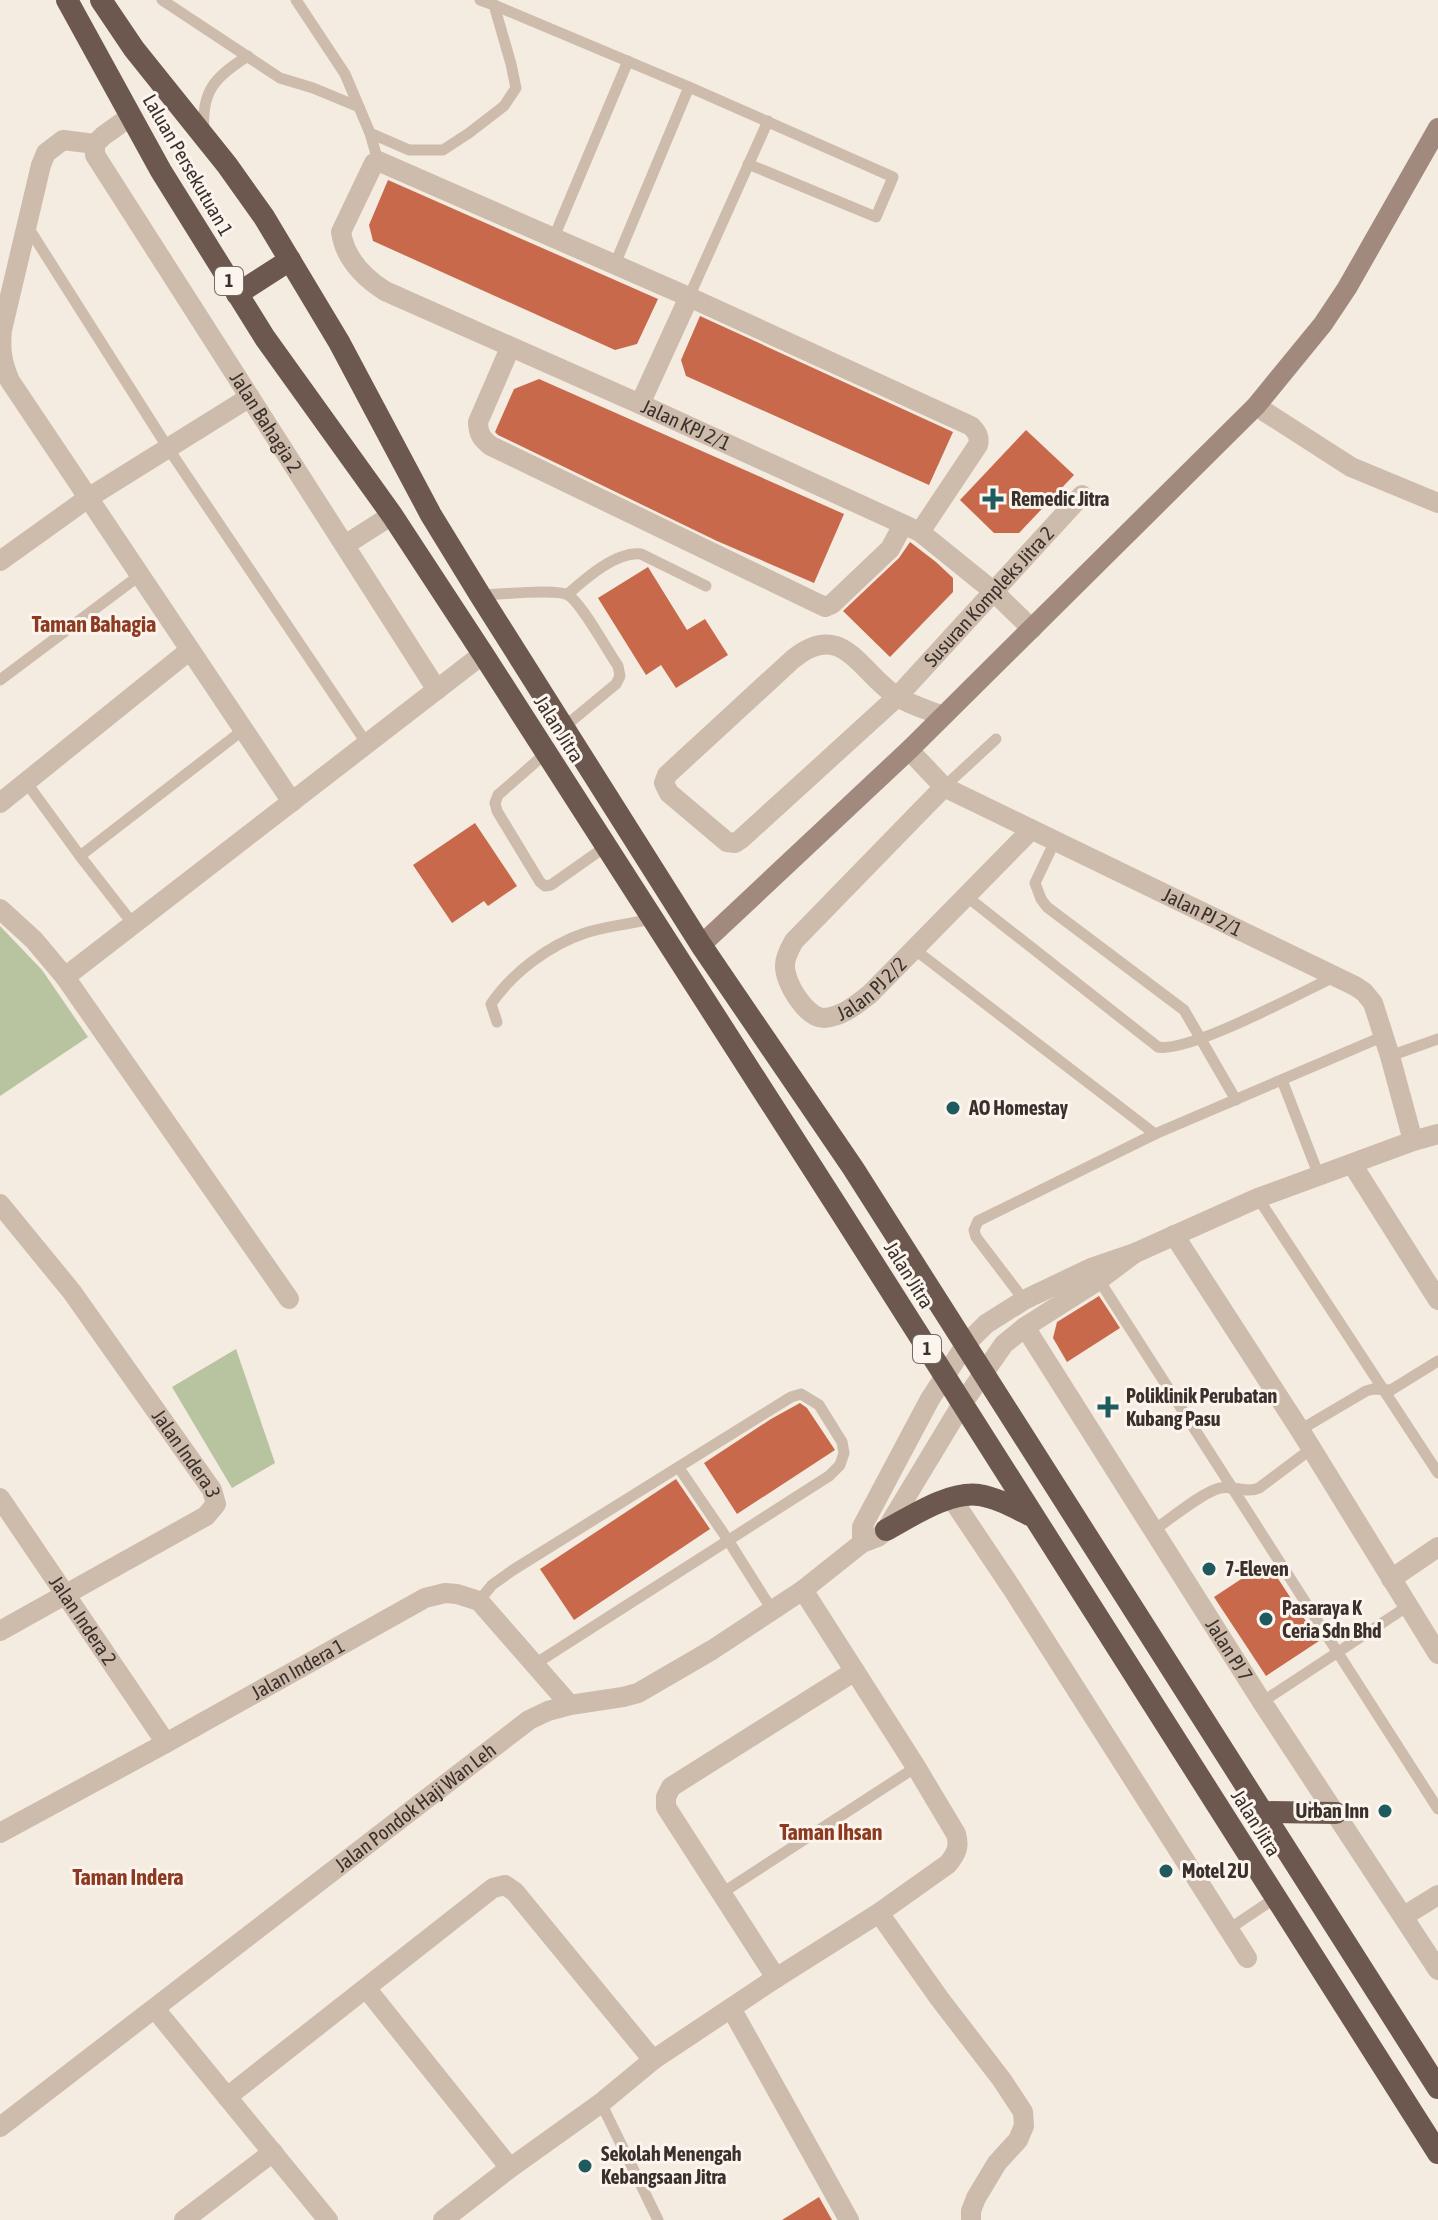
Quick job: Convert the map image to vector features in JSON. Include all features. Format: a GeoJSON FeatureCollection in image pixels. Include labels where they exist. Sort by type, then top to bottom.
{"type":"FeatureCollection","features":[{"type":"Feature","properties":{"kind":"highway","name":"Laluan Persekutuan 1"},"geometry":{"type":"LineString","coordinates":[[67,0],[161,171],[237,294],[412,547]]}},
{"type":"Feature","properties":{"kind":"highway","name":"Laluan Persekutuan 1"},"geometry":{"type":"LineString","coordinates":[[101,0],[134,49],[264,217],[339,342],[431,515]]}},
{"type":"Feature","properties":{"kind":"highway"},"geometry":{"type":"LineString","coordinates":[[237,294],[290,260]]}},
{"type":"Feature","properties":{"kind":"highway","name":"Jalan Jitra"},"geometry":{"type":"LineString","coordinates":[[431,515],[701,945],[853,1168],[1438,2088]]}},
{"type":"Feature","properties":{"kind":"highway","name":"Jalan Jitra"},"geometry":{"type":"LineString","coordinates":[[412,547],[1438,2153]]}},
{"type":"Feature","properties":{"kind":"highway"},"geometry":{"type":"LineString","coordinates":[[886,1530],[923,1510],[965,1495],[995,1499],[1033,1517]]}},
{"type":"Feature","properties":{"kind":"highway"},"geometry":{"type":"LineString","coordinates":[[1262,1812],[1336,1813]]}},
{"type":"Feature","properties":{"kind":"main road"},"geometry":{"type":"LineString","coordinates":[[701,945],[909,750],[1256,406],[1314,335],[1347,288],[1431,153],[1438,128]]}},
{"type":"Feature","properties":{"kind":"street"},"geometry":{"type":"LineString","coordinates":[[131,116],[103,136],[95,149],[63,140],[46,153],[2,330],[0,347],[3,366],[10,381],[292,802]]}},
{"type":"Feature","properties":{"kind":"street","name":"Jalan Bahagia 2"},"geometry":{"type":"LineString","coordinates":[[95,149],[437,690]]}},
{"type":"Feature","properties":{"kind":"street"},"geometry":{"type":"LineString","coordinates":[[378,161],[689,297],[971,426],[977,432],[978,445],[912,528],[832,604],[825,607],[505,453],[482,439],[478,422],[510,348]]}},
{"type":"Feature","properties":{"kind":"street","name":"Jalan KPJ 2/1"},"geometry":{"type":"LineString","coordinates":[[378,161],[374,163],[341,232],[348,257],[372,283],[912,528],[993,591],[1032,629]]}},
{"type":"Feature","properties":{"kind":"street"},"geometry":{"type":"LineString","coordinates":[[640,404],[689,297]]}},
{"type":"Feature","properties":{"kind":"street"},"geometry":{"type":"LineString","coordinates":[[0,561],[88,498],[250,397]]}},
{"type":"Feature","properties":{"kind":"street"},"geometry":{"type":"LineString","coordinates":[[1256,406],[1351,467],[1438,503]]}},
{"type":"Feature","properties":{"kind":"street","name":"Susuran Kompleks Jitra 2"},"geometry":{"type":"LineString","coordinates":[[897,697],[1082,495]]}},
{"type":"Feature","properties":{"kind":"street"},"geometry":{"type":"LineString","coordinates":[[345,545],[392,515]]}},
{"type":"Feature","properties":{"kind":"street"},"geometry":{"type":"LineString","coordinates":[[897,697],[735,843],[727,842],[669,793],[664,783],[667,775],[793,659],[816,644],[840,646],[897,697],[943,716]]}},
{"type":"Feature","properties":{"kind":"street"},"geometry":{"type":"LineString","coordinates":[[0,803],[190,650]]}},
{"type":"Feature","properties":{"kind":"street"},"geometry":{"type":"LineString","coordinates":[[65,977],[483,654]]}},
{"type":"Feature","properties":{"kind":"street","name":"Jalan PJ 2/1"},"geometry":{"type":"LineString","coordinates":[[909,750],[944,787],[1364,992],[1373,1003],[1384,1036],[1413,1141]]}},
{"type":"Feature","properties":{"kind":"street","name":"Jalan PJ 2/2"},"geometry":{"type":"LineString","coordinates":[[944,787],[794,941],[785,964],[789,985],[809,1012],[819,1018],[829,1018],[855,1006],[870,994],[1031,830]]}},
{"type":"Feature","properties":{"kind":"street"},"geometry":{"type":"LineString","coordinates":[[0,909],[34,940],[65,977],[289,1299]]}},
{"type":"Feature","properties":{"kind":"street"},"geometry":{"type":"LineString","coordinates":[[862,1543],[862,1527],[930,1399],[966,1344],[986,1324],[1024,1300],[1091,1268],[1135,1253],[1258,1198],[1438,1134]]}},
{"type":"Feature","properties":{"kind":"street"},"geometry":{"type":"LineString","coordinates":[[1352,1164],[1438,1300]]}},
{"type":"Feature","properties":{"kind":"street","name":"Jalan Indera 3"},"geometry":{"type":"LineString","coordinates":[[0,1204],[72,1292],[212,1490],[216,1504],[206,1516],[0,1631]]}},
{"type":"Feature","properties":{"kind":"street"},"geometry":{"type":"LineString","coordinates":[[1174,1235],[1300,1430],[1438,1654]]}},
{"type":"Feature","properties":{"kind":"street"},"geometry":{"type":"LineString","coordinates":[[886,1530],[962,1404],[1004,1344],[1135,1253]]}},
{"type":"Feature","properties":{"kind":"street","name":"Jalan PJ 7"},"geometry":{"type":"LineString","coordinates":[[1025,1327],[1262,1702],[1438,1970]]}},
{"type":"Feature","properties":{"kind":"street","name":"Jalan Indera 2"},"geometry":{"type":"LineString","coordinates":[[0,1498],[166,1743]]}},
{"type":"Feature","properties":{"kind":"street"},"geometry":{"type":"LineString","coordinates":[[952,1499],[1247,1958]]}},
{"type":"Feature","properties":{"kind":"street","name":"Jalan Pondok Haji Wan Leh"},"geometry":{"type":"LineString","coordinates":[[0,2127],[529,1720],[570,1705],[638,1693],[712,1650],[803,1590],[862,1543],[886,1530]]}},
{"type":"Feature","properties":{"kind":"street"},"geometry":{"type":"LineString","coordinates":[[1391,1579],[1438,1547]]}},
{"type":"Feature","properties":{"kind":"street"},"geometry":{"type":"LineString","coordinates":[[443,2220],[601,2103],[653,2060],[879,1913],[956,1855],[959,1844],[956,1834],[803,1590]]}},
{"type":"Feature","properties":{"kind":"street","name":"Jalan Indera 1"},"geometry":{"type":"LineString","coordinates":[[0,1833],[425,1598],[445,1593],[479,1601]]}},
{"type":"Feature","properties":{"kind":"street"},"geometry":{"type":"LineString","coordinates":[[479,1601],[570,1705]]}},
{"type":"Feature","properties":{"kind":"street"},"geometry":{"type":"LineString","coordinates":[[776,1978],[666,1807],[666,1797],[671,1787],[855,1671]]}},
{"type":"Feature","properties":{"kind":"street"},"geometry":{"type":"LineString","coordinates":[[227,2097],[493,1888],[505,1885],[515,1892],[653,2060]]}},
{"type":"Feature","properties":{"kind":"street"},"geometry":{"type":"LineString","coordinates":[[1404,1916],[1438,1895]]}},
{"type":"Feature","properties":{"kind":"street"},"geometry":{"type":"LineString","coordinates":[[879,1913],[1023,2112],[1024,2126],[1018,2140],[997,2163],[976,2198],[971,2220]]}},
{"type":"Feature","properties":{"kind":"street"},"geometry":{"type":"LineString","coordinates":[[366,1988],[510,2168]]}},
{"type":"Feature","properties":{"kind":"street"},"geometry":{"type":"LineString","coordinates":[[731,2008],[849,2220]]}},
{"type":"Feature","properties":{"kind":"street"},"geometry":{"type":"LineString","coordinates":[[155,2009],[328,2220]]}},
{"type":"Feature","properties":{"kind":"street"},"geometry":{"type":"LineString","coordinates":[[184,2220],[273,2152]]}},
{"type":"Feature","properties":{"kind":"lane"},"geometry":{"type":"LineString","coordinates":[[162,0],[280,78],[359,107]]}},
{"type":"Feature","properties":{"kind":"lane"},"geometry":{"type":"LineString","coordinates":[[296,0],[345,74],[370,133],[378,161]]}},
{"type":"Feature","properties":{"kind":"lane"},"geometry":{"type":"LineString","coordinates":[[480,0],[893,177],[876,217],[748,164]]}},
{"type":"Feature","properties":{"kind":"lane"},"geometry":{"type":"LineString","coordinates":[[370,133],[409,150],[443,150],[504,106],[516,88],[494,5]]}},
{"type":"Feature","properties":{"kind":"lane"},"geometry":{"type":"LineString","coordinates":[[205,137],[205,99],[230,67],[248,56]]}},
{"type":"Feature","properties":{"kind":"lane"},"geometry":{"type":"LineString","coordinates":[[554,237],[628,61]]}},
{"type":"Feature","properties":{"kind":"lane"},"geometry":{"type":"LineString","coordinates":[[615,264],[689,87]]}},
{"type":"Feature","properties":{"kind":"lane"},"geometry":{"type":"LineString","coordinates":[[689,297],[768,121]]}},
{"type":"Feature","properties":{"kind":"lane"},"geometry":{"type":"LineString","coordinates":[[26,224],[168,448],[367,744]]}},
{"type":"Feature","properties":{"kind":"lane"},"geometry":{"type":"LineString","coordinates":[[568,594],[601,568],[635,553],[706,586]]}},
{"type":"Feature","properties":{"kind":"lane"},"geometry":{"type":"LineString","coordinates":[[0,680],[140,575]]}},
{"type":"Feature","properties":{"kind":"lane"},"geometry":{"type":"LineString","coordinates":[[480,595],[568,594],[618,666],[620,676],[616,684],[564,727]]}},
{"type":"Feature","properties":{"kind":"lane"},"geometry":{"type":"LineString","coordinates":[[80,856],[243,730]]}},
{"type":"Feature","properties":{"kind":"lane"},"geometry":{"type":"LineString","coordinates":[[944,787],[996,739]]}},
{"type":"Feature","properties":{"kind":"lane"},"geometry":{"type":"LineString","coordinates":[[546,753],[498,795],[495,803],[540,882],[545,886],[551,885],[605,847]]}},
{"type":"Feature","properties":{"kind":"lane"},"geometry":{"type":"LineString","coordinates":[[26,782],[133,924]]}},
{"type":"Feature","properties":{"kind":"lane"},"geometry":{"type":"LineString","coordinates":[[1055,841],[1035,883],[1041,899],[1063,920],[1179,1005],[1203,1039],[1236,1100]]}},
{"type":"Feature","properties":{"kind":"lane"},"geometry":{"type":"LineString","coordinates":[[966,896],[1158,1047],[1175,1047],[1203,1039],[1334,977]]}},
{"type":"Feature","properties":{"kind":"lane"},"geometry":{"type":"LineString","coordinates":[[497,1022],[491,1004],[503,987],[559,945],[585,933],[652,919]]}},
{"type":"Feature","properties":{"kind":"lane"},"geometry":{"type":"LineString","coordinates":[[914,949],[1155,1134]]}},
{"type":"Feature","properties":{"kind":"lane"},"geometry":{"type":"LineString","coordinates":[[1024,1300],[976,1237],[974,1230],[978,1221],[1155,1134],[1384,1036]]}},
{"type":"Feature","properties":{"kind":"lane"},"geometry":{"type":"LineString","coordinates":[[1390,1056],[1438,1039]]}},
{"type":"Feature","properties":{"kind":"lane"},"geometry":{"type":"LineString","coordinates":[[1282,1080],[1319,1176]]}},
{"type":"Feature","properties":{"kind":"lane"},"geometry":{"type":"LineString","coordinates":[[1258,1198],[1438,1473]]}},
{"type":"Feature","properties":{"kind":"lane"},"geometry":{"type":"LineString","coordinates":[[1099,1280],[1438,1809]]}},
{"type":"Feature","properties":{"kind":"lane"},"geometry":{"type":"LineString","coordinates":[[1300,1430],[1366,1391],[1391,1390],[1438,1361]]}},
{"type":"Feature","properties":{"kind":"lane"},"geometry":{"type":"LineString","coordinates":[[479,1601],[492,1585],[513,1570],[791,1397],[801,1394],[819,1405],[842,1442],[844,1453],[840,1465],[829,1476],[535,1664]]}},
{"type":"Feature","properties":{"kind":"lane"},"geometry":{"type":"LineString","coordinates":[[1154,1530],[1213,1491],[1231,1487],[1246,1491],[1259,1488],[1311,1449]]}},
{"type":"Feature","properties":{"kind":"lane"},"geometry":{"type":"LineString","coordinates":[[679,1468],[772,1610]]}},
{"type":"Feature","properties":{"kind":"lane"},"geometry":{"type":"LineString","coordinates":[[1262,1702],[1408,1606]]}},
{"type":"Feature","properties":{"kind":"lane"},"geometry":{"type":"LineString","coordinates":[[722,1893],[916,1767]]}},
{"type":"Feature","properties":{"kind":"lane"},"geometry":{"type":"LineString","coordinates":[[1229,1929],[1275,1898]]}},
{"type":"Feature","properties":{"kind":"lane"},"geometry":{"type":"LineString","coordinates":[[601,2103],[658,2220]]}},
{"type":"Feature","properties":{"kind":"green space"},"geometry":{"type":"Polygon","coordinates":[[[0,926],[42,970],[88,1037],[0,1096],[0,926]]]}},
{"type":"Feature","properties":{"kind":"green space"},"geometry":{"type":"Polygon","coordinates":[[[236,1349],[275,1463],[232,1488],[172,1387],[236,1349]]]}},
{"type":"Feature","properties":{"kind":"building"},"geometry":{"type":"Polygon","coordinates":[[[388,180],[658,299],[637,344],[615,350],[373,241],[369,225],[388,180]]]}},
{"type":"Feature","properties":{"kind":"building"},"geometry":{"type":"Polygon","coordinates":[[[700,316],[953,432],[929,485],[686,376],[681,360],[700,316]]]}},
{"type":"Feature","properties":{"kind":"building"},"geometry":{"type":"Polygon","coordinates":[[[539,379],[844,514],[814,583],[717,541],[498,435],[495,432],[514,389],[539,379]]]}},
{"type":"Feature","properties":{"kind":"building"},"geometry":{"type":"Polygon","coordinates":[[[1026,430],[1074,475],[1019,533],[994,533],[960,500],[1026,430]]]}},
{"type":"Feature","properties":{"kind":"building"},"geometry":{"type":"Polygon","coordinates":[[[910,542],[953,578],[953,592],[890,657],[843,611],[899,558],[910,542]]]}},
{"type":"Feature","properties":{"kind":"building"},"geometry":{"type":"Polygon","coordinates":[[[648,567],[687,630],[705,619],[728,655],[676,688],[661,665],[646,675],[598,598],[648,567]]]}},
{"type":"Feature","properties":{"kind":"building"},"geometry":{"type":"Polygon","coordinates":[[[475,823],[517,886],[488,906],[484,901],[452,923],[413,865],[475,823]]]}},
{"type":"Feature","properties":{"kind":"building"},"geometry":{"type":"Polygon","coordinates":[[[1099,1296],[1120,1328],[1067,1362],[1053,1338],[1057,1322],[1099,1296]]]}},
{"type":"Feature","properties":{"kind":"building"},"geometry":{"type":"Polygon","coordinates":[[[800,1403],[807,1408],[835,1450],[737,1514],[704,1463],[800,1403]]]}},
{"type":"Feature","properties":{"kind":"building"},"geometry":{"type":"Polygon","coordinates":[[[676,1479],[710,1529],[574,1620],[540,1569],[676,1479]]]}},
{"type":"Feature","properties":{"kind":"building","name":"Pasaraya K Ceria Sdn Bhd"},"geometry":{"type":"Polygon","coordinates":[[[1267,1562],[1319,1641],[1266,1676],[1214,1597],[1267,1562]]]}},
{"type":"Feature","properties":{"kind":"building"},"geometry":{"type":"Polygon","coordinates":[[[819,2197],[832,2220],[782,2220],[819,2197]]]}},
{"type":"Feature","properties":{"kind":"place","name":"Remedic Jitra"},"geometry":{"type":"Point","coordinates":[993,499]}},
{"type":"Feature","properties":{"kind":"place","name":"AO Homestay"},"geometry":{"type":"Point","coordinates":[953,1108]}},
{"type":"Feature","properties":{"kind":"place","name":"Poliklinik Perubatan Kubang Pasu"},"geometry":{"type":"Point","coordinates":[1108,1407]}},
{"type":"Feature","properties":{"kind":"place","name":"7-Eleven"},"geometry":{"type":"Point","coordinates":[1209,1569]}},
{"type":"Feature","properties":{"kind":"place","name":"Pasaraya K Ceria Sdn Bhd"},"geometry":{"type":"Point","coordinates":[1266,1619]}},
{"type":"Feature","properties":{"kind":"place","name":"Urban Inn"},"geometry":{"type":"Point","coordinates":[1385,1811]}},
{"type":"Feature","properties":{"kind":"place","name":"Motel 2U"},"geometry":{"type":"Point","coordinates":[1166,1871]}},
{"type":"Feature","properties":{"kind":"place","name":"Sekolah Menengah Kebangsaan Jitra"},"geometry":{"type":"Point","coordinates":[585,2166]}},
{"type":"Feature","properties":{"kind":"district","name":"Taman Bahagia"},"geometry":{"type":"Point","coordinates":[94,624]}},
{"type":"Feature","properties":{"kind":"district","name":"Taman Ihsan"},"geometry":{"type":"Point","coordinates":[831,1832]}},
{"type":"Feature","properties":{"kind":"district","name":"Taman Indera"},"geometry":{"type":"Point","coordinates":[128,1877]}}]}
